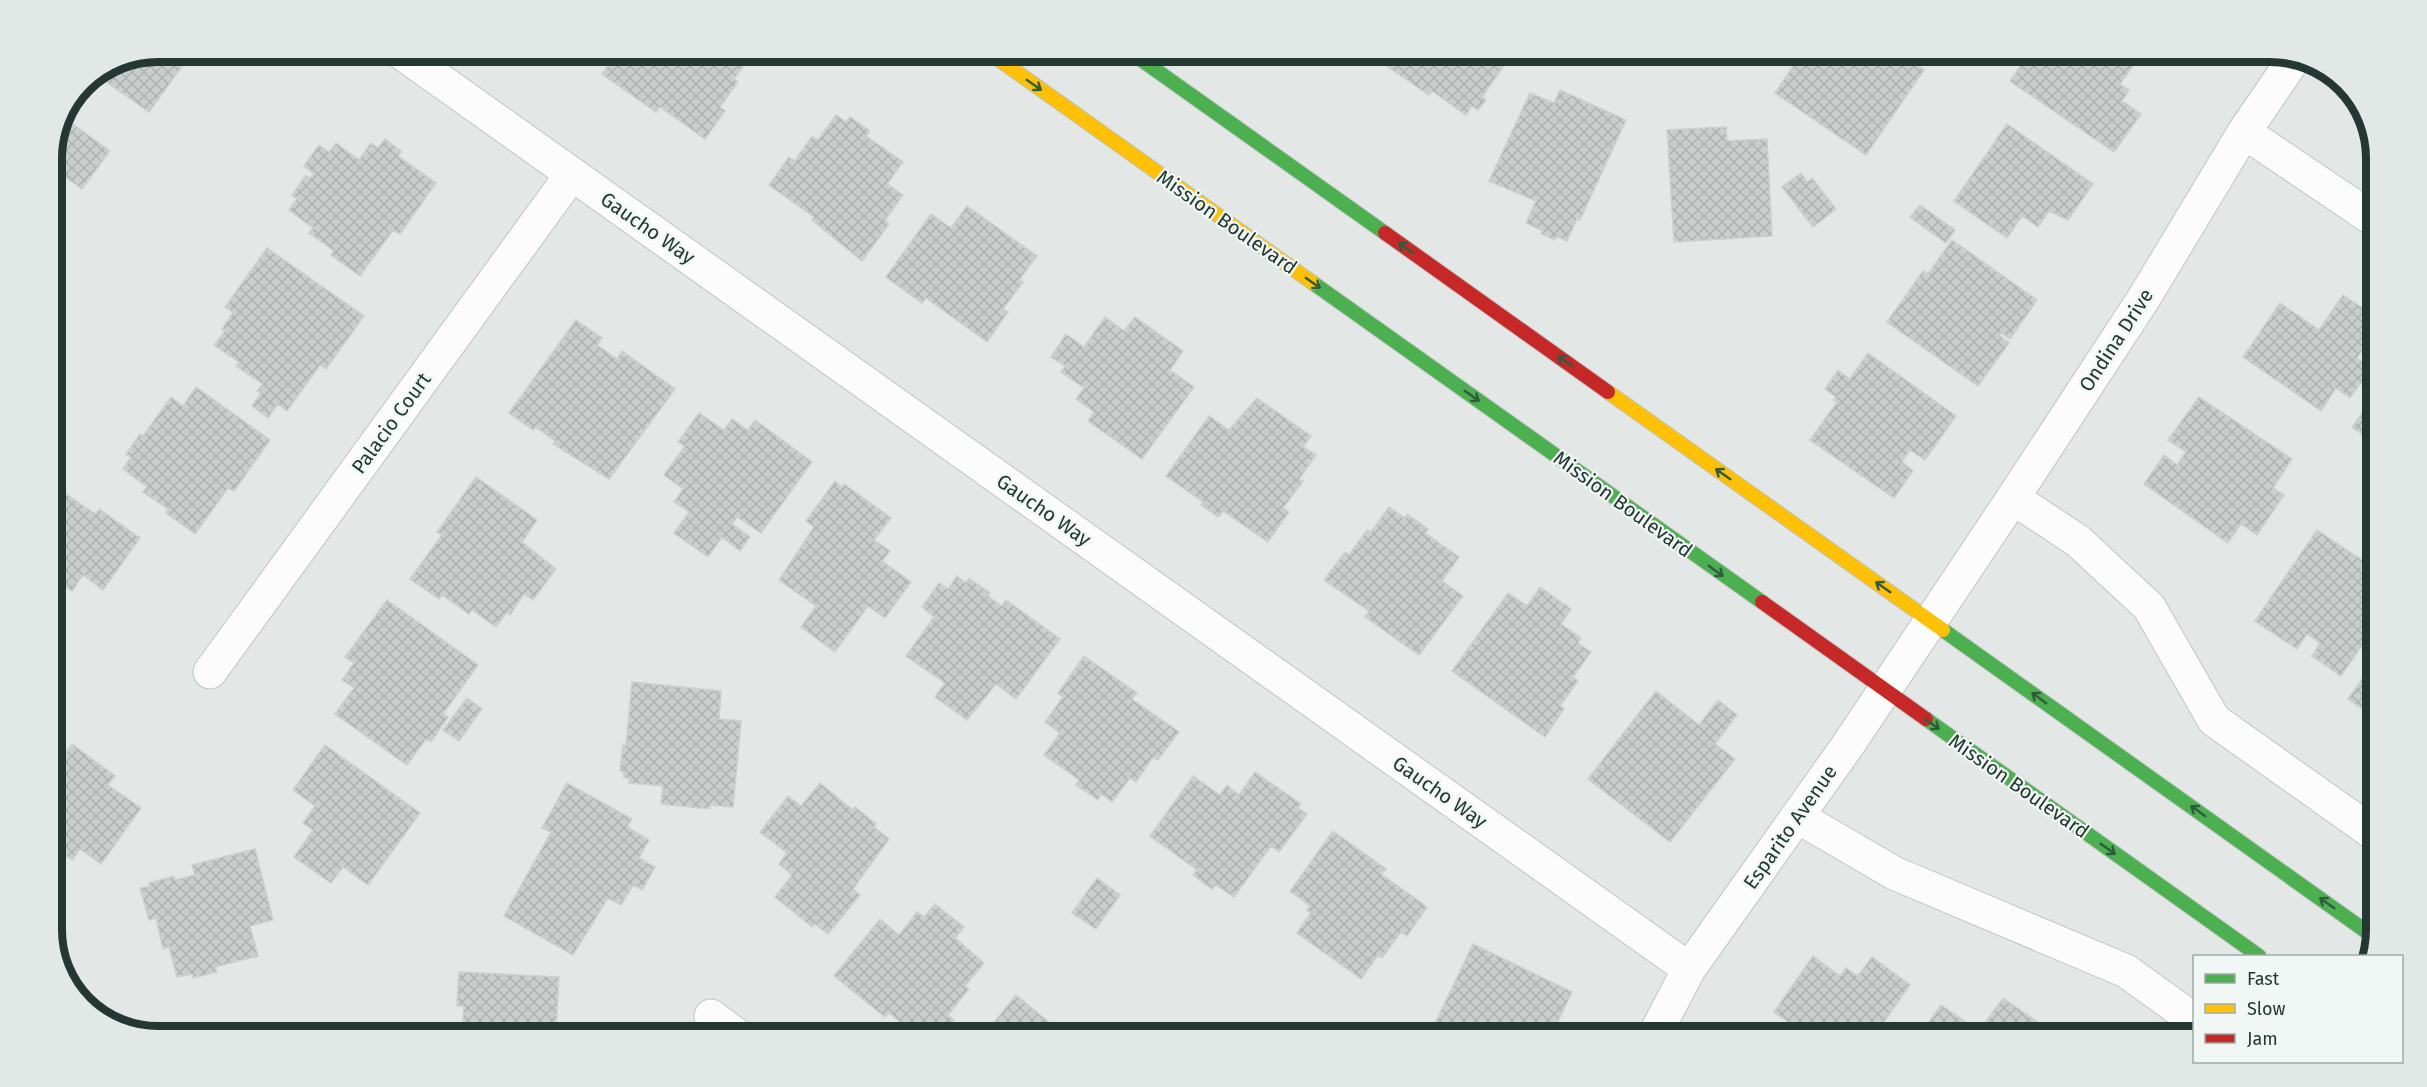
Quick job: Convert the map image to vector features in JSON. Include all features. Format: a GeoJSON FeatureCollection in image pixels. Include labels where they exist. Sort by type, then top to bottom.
{"type":"FeatureCollection","features":[{"type":"Feature","properties":{"kind":"main road","name":"Mission Boulevard"},"geometry":{"type":"LineString","coordinates":[[1002,62],[2256,955]]}},
{"type":"Feature","properties":{"kind":"main road"},"geometry":{"type":"LineString","coordinates":[[1144,62],[2366,931]]}},
{"type":"Feature","properties":{"kind":"street","name":"Gaucho Way"},"geometry":{"type":"LineString","coordinates":[[414,62],[1689,969]]}},
{"type":"Feature","properties":{"kind":"street","name":"Ondina Drive"},"geometry":{"type":"LineString","coordinates":[[1930,621],[2144,298],[2244,132],[2291,64]]}},
{"type":"Feature","properties":{"kind":"street"},"geometry":{"type":"LineString","coordinates":[[2244,132],[2365,214]]}},
{"type":"Feature","properties":{"kind":"street","name":"Palacio Court"},"geometry":{"type":"LineString","coordinates":[[210,672],[572,174]]}},
{"type":"Feature","properties":{"kind":"street"},"geometry":{"type":"LineString","coordinates":[[2013,498],[2078,541],[2149,607],[2214,720],[2366,828]]}},
{"type":"Feature","properties":{"kind":"street","name":"Esparito Avenue"},"geometry":{"type":"LineString","coordinates":[[1659,1026],[1689,969],[1798,817],[1930,621]]}},
{"type":"Feature","properties":{"kind":"street"},"geometry":{"type":"LineString","coordinates":[[1798,817],[1894,873],[2126,971],[2193,1019]]}},
{"type":"Feature","properties":{"kind":"street"},"geometry":{"type":"LineString","coordinates":[[711,1016],[724,1026]]}},
{"type":"Feature","properties":{"kind":"building"},"geometry":{"type":"Polygon","coordinates":[[[185,62],[149,112],[103,79],[121,69],[139,63],[185,62]]]}},
{"type":"Feature","properties":{"kind":"building"},"geometry":{"type":"Polygon","coordinates":[[[610,62],[746,62],[734,79],[738,82],[720,107],[725,111],[705,139],[660,107],[656,112],[602,74],[610,62]]]}},
{"type":"Feature","properties":{"kind":"building"},"geometry":{"type":"Polygon","coordinates":[[[1381,62],[1506,62],[1482,97],[1486,100],[1478,110],[1472,106],[1466,115],[1432,91],[1429,95],[1381,62]]]}},
{"type":"Feature","properties":{"kind":"building"},"geometry":{"type":"Polygon","coordinates":[[[1796,62],[1913,62],[1924,70],[1866,155],[1775,93],[1796,62]]]}},
{"type":"Feature","properties":{"kind":"building"},"geometry":{"type":"Polygon","coordinates":[[[2023,62],[2136,62],[2120,84],[2129,90],[2122,101],[2141,114],[2114,152],[2010,81],[2023,62]]]}},
{"type":"Feature","properties":{"kind":"building"},"geometry":{"type":"Polygon","coordinates":[[[1560,90],[1626,120],[1580,220],[1577,219],[1567,241],[1557,236],[1555,240],[1541,234],[1543,231],[1526,223],[1536,201],[1489,181],[1530,93],[1554,103],[1560,90]]]}},
{"type":"Feature","properties":{"kind":"building"},"geometry":{"type":"Polygon","coordinates":[[[836,115],[846,122],[850,117],[870,131],[866,136],[903,162],[887,184],[903,195],[885,220],[889,224],[862,261],[812,220],[814,217],[769,185],[789,157],[795,161],[812,136],[818,140],[836,115]]]}},
{"type":"Feature","properties":{"kind":"building"},"geometry":{"type":"Polygon","coordinates":[[[69,121],[110,151],[82,189],[64,176],[62,179],[63,139],[69,121]]]}},
{"type":"Feature","properties":{"kind":"building"},"geometry":{"type":"Polygon","coordinates":[[[2007,124],[2093,184],[2068,220],[2049,211],[2038,227],[2022,216],[2007,238],[1954,201],[2007,124]]]}},
{"type":"Feature","properties":{"kind":"building"},"geometry":{"type":"Polygon","coordinates":[[[1726,127],[1727,141],[1767,139],[1772,236],[1674,242],[1667,130],[1726,127]]]}},
{"type":"Feature","properties":{"kind":"building"},"geometry":{"type":"Polygon","coordinates":[[[385,139],[401,151],[398,156],[436,183],[400,234],[393,230],[360,276],[331,255],[334,251],[309,233],[313,228],[289,210],[297,199],[292,195],[306,175],[310,178],[314,174],[304,166],[319,145],[329,152],[336,143],[359,160],[371,143],[378,148],[385,139]]]}},
{"type":"Feature","properties":{"kind":"building"},"geometry":{"type":"Polygon","coordinates":[[[1801,173],[1807,182],[1812,178],[1836,209],[1813,227],[1782,187],[1801,173]]]}},
{"type":"Feature","properties":{"kind":"building"},"geometry":{"type":"Polygon","coordinates":[[[1920,205],[1955,230],[1946,243],[1910,217],[1920,205]]]}},
{"type":"Feature","properties":{"kind":"building"},"geometry":{"type":"Polygon","coordinates":[[[967,206],[1037,256],[1019,280],[1023,282],[1003,309],[1008,312],[987,342],[926,298],[922,303],[886,277],[931,214],[951,228],[967,206]]]}},
{"type":"Feature","properties":{"kind":"building"},"geometry":{"type":"Polygon","coordinates":[[[1952,240],[2037,300],[2010,339],[2001,333],[1999,335],[2009,343],[1978,386],[1887,322],[1923,271],[1928,274],[1952,240]]]}},
{"type":"Feature","properties":{"kind":"building"},"geometry":{"type":"Polygon","coordinates":[[[267,248],[364,316],[326,369],[320,365],[287,411],[278,404],[268,418],[252,406],[261,393],[257,391],[263,384],[236,366],[239,362],[214,345],[225,331],[222,329],[233,312],[225,307],[267,248]]]}},
{"type":"Feature","properties":{"kind":"building"},"geometry":{"type":"Polygon","coordinates":[[[2343,295],[2365,310],[2365,346],[2357,358],[2365,364],[2365,377],[2350,398],[2336,388],[2321,411],[2243,357],[2280,303],[2319,330],[2343,295]]]}},
{"type":"Feature","properties":{"kind":"building"},"geometry":{"type":"Polygon","coordinates":[[[1105,317],[1124,331],[1135,317],[1183,351],[1170,370],[1194,387],[1142,459],[1088,421],[1094,412],[1076,399],[1084,388],[1061,372],[1065,366],[1051,357],[1066,334],[1084,347],[1105,317]]]}},
{"type":"Feature","properties":{"kind":"building"},"geometry":{"type":"Polygon","coordinates":[[[576,320],[602,338],[597,345],[617,359],[622,351],[675,389],[609,479],[553,444],[555,441],[535,427],[533,430],[509,413],[576,320]]]}},
{"type":"Feature","properties":{"kind":"building"},"geometry":{"type":"Polygon","coordinates":[[[1868,353],[1956,416],[1925,460],[1910,450],[1902,462],[1913,471],[1894,498],[1810,440],[1837,402],[1833,400],[1836,397],[1825,389],[1838,370],[1850,379],[1868,353]]]}},
{"type":"Feature","properties":{"kind":"building"},"geometry":{"type":"Polygon","coordinates":[[[196,387],[270,440],[234,491],[228,488],[195,534],[166,513],[168,509],[143,492],[147,487],[123,469],[131,457],[126,454],[140,434],[143,436],[171,397],[183,406],[196,387]]]}},
{"type":"Feature","properties":{"kind":"building"},"geometry":{"type":"Polygon","coordinates":[[[2199,397],[2292,459],[2273,488],[2284,495],[2257,535],[2241,524],[2228,543],[2144,484],[2164,455],[2177,465],[2186,452],[2168,440],[2199,397]]]}},
{"type":"Feature","properties":{"kind":"building"},"geometry":{"type":"Polygon","coordinates":[[[1257,398],[1311,436],[1303,447],[1316,455],[1299,479],[1303,481],[1283,508],[1289,512],[1268,542],[1223,511],[1218,517],[1201,505],[1203,502],[1166,476],[1209,416],[1229,430],[1257,398]]]}},
{"type":"Feature","properties":{"kind":"building"},"geometry":{"type":"Polygon","coordinates":[[[2365,409],[2365,436],[2352,427],[2365,409]]]}},
{"type":"Feature","properties":{"kind":"building"},"geometry":{"type":"Polygon","coordinates":[[[699,413],[724,430],[732,419],[748,430],[755,420],[812,462],[761,533],[737,517],[732,524],[750,537],[740,551],[722,537],[708,557],[674,533],[689,512],[674,502],[683,489],[664,475],[685,446],[678,442],[699,413]]]}},
{"type":"Feature","properties":{"kind":"building"},"geometry":{"type":"Polygon","coordinates":[[[476,477],[537,520],[522,542],[556,569],[533,600],[524,594],[510,615],[507,612],[496,627],[472,610],[469,614],[442,595],[439,599],[410,579],[442,535],[437,532],[476,477]]]}},
{"type":"Feature","properties":{"kind":"building"},"geometry":{"type":"Polygon","coordinates":[[[835,481],[842,487],[844,484],[891,518],[874,540],[890,551],[882,561],[911,582],[885,618],[868,606],[835,652],[801,627],[816,606],[779,580],[814,527],[806,521],[835,481]]]}},
{"type":"Feature","properties":{"kind":"building"},"geometry":{"type":"Polygon","coordinates":[[[66,494],[95,514],[99,509],[140,538],[103,590],[83,575],[72,591],[63,585],[62,496],[66,494]]]}},
{"type":"Feature","properties":{"kind":"building"},"geometry":{"type":"Polygon","coordinates":[[[1389,507],[1405,518],[1407,514],[1428,529],[1425,533],[1459,557],[1442,581],[1463,596],[1419,655],[1365,617],[1369,611],[1324,580],[1345,552],[1349,555],[1367,530],[1371,532],[1389,507]]]}},
{"type":"Feature","properties":{"kind":"building"},"geometry":{"type":"Polygon","coordinates":[[[2317,530],[2365,562],[2361,567],[2366,570],[2366,640],[2341,676],[2312,656],[2320,643],[2307,634],[2297,649],[2255,621],[2317,530]]]}},
{"type":"Feature","properties":{"kind":"building"},"geometry":{"type":"Polygon","coordinates":[[[957,576],[966,583],[969,578],[990,593],[988,596],[1002,606],[1006,600],[1060,639],[1016,699],[996,684],[967,720],[935,697],[945,683],[906,656],[934,617],[922,607],[939,583],[948,589],[957,576]]]}},
{"type":"Feature","properties":{"kind":"building"},"geometry":{"type":"Polygon","coordinates":[[[1540,587],[1571,609],[1561,624],[1581,638],[1578,643],[1591,652],[1573,677],[1578,681],[1560,706],[1564,709],[1545,737],[1452,671],[1508,593],[1527,606],[1540,587]]]}},
{"type":"Feature","properties":{"kind":"building"},"geometry":{"type":"Polygon","coordinates":[[[387,600],[478,665],[443,714],[448,717],[431,742],[426,739],[407,765],[335,714],[354,688],[342,680],[354,663],[345,657],[387,600]]]}},
{"type":"Feature","properties":{"kind":"building"},"geometry":{"type":"Polygon","coordinates":[[[1084,656],[1137,693],[1132,699],[1179,732],[1158,760],[1153,757],[1136,782],[1130,778],[1112,802],[1101,794],[1098,800],[1076,785],[1079,780],[1044,755],[1060,733],[1045,722],[1063,697],[1058,693],[1084,656]]]}},
{"type":"Feature","properties":{"kind":"building"},"geometry":{"type":"Polygon","coordinates":[[[2366,674],[2366,711],[2348,699],[2366,674]]]}},
{"type":"Feature","properties":{"kind":"building"},"geometry":{"type":"Polygon","coordinates":[[[632,682],[721,691],[719,719],[741,721],[733,807],[710,805],[710,809],[661,804],[663,786],[629,783],[630,778],[624,778],[624,772],[620,771],[623,744],[626,745],[632,682]]]}},
{"type":"Feature","properties":{"kind":"building"},"geometry":{"type":"Polygon","coordinates":[[[1656,691],[1699,725],[1718,700],[1737,715],[1715,744],[1735,759],[1670,842],[1588,779],[1656,691]]]}},
{"type":"Feature","properties":{"kind":"building"},"geometry":{"type":"Polygon","coordinates":[[[467,698],[482,709],[459,741],[443,730],[467,698]]]}},
{"type":"Feature","properties":{"kind":"building"},"geometry":{"type":"Polygon","coordinates":[[[72,744],[115,776],[108,785],[141,808],[101,864],[80,849],[72,860],[62,853],[62,758],[72,744]]]}},
{"type":"Feature","properties":{"kind":"building"},"geometry":{"type":"Polygon","coordinates":[[[325,745],[420,813],[368,885],[343,867],[331,883],[294,857],[313,830],[303,823],[315,806],[293,790],[325,745]]]}},
{"type":"Feature","properties":{"kind":"building"},"geometry":{"type":"Polygon","coordinates":[[[1255,772],[1301,804],[1298,808],[1307,814],[1279,852],[1271,846],[1234,897],[1216,885],[1212,889],[1193,875],[1197,870],[1150,836],[1193,776],[1220,795],[1227,785],[1239,795],[1255,772]]]}},
{"type":"Feature","properties":{"kind":"building"},"geometry":{"type":"Polygon","coordinates":[[[567,783],[632,819],[627,827],[649,840],[639,858],[655,867],[642,890],[633,885],[621,905],[608,898],[573,955],[504,916],[551,832],[542,828],[567,783]]]}},
{"type":"Feature","properties":{"kind":"building"},"geometry":{"type":"Polygon","coordinates":[[[820,783],[853,810],[855,807],[876,824],[874,827],[889,839],[853,889],[860,895],[828,934],[815,924],[812,927],[775,897],[792,875],[779,864],[787,853],[760,832],[788,796],[801,806],[820,783]]]}},
{"type":"Feature","properties":{"kind":"building"},"geometry":{"type":"Polygon","coordinates":[[[1333,831],[1386,869],[1381,874],[1427,907],[1407,936],[1401,932],[1382,958],[1378,955],[1361,979],[1297,933],[1311,913],[1307,910],[1310,906],[1290,891],[1333,831]]]}},
{"type":"Feature","properties":{"kind":"building"},"geometry":{"type":"Polygon","coordinates":[[[255,849],[273,920],[250,926],[258,956],[215,967],[217,972],[193,978],[192,974],[177,977],[169,947],[163,949],[156,918],[149,920],[140,888],[174,876],[175,880],[195,875],[192,865],[255,849]]]}},
{"type":"Feature","properties":{"kind":"building"},"geometry":{"type":"Polygon","coordinates":[[[1097,878],[1120,895],[1096,929],[1072,913],[1097,878]]]}},
{"type":"Feature","properties":{"kind":"building"},"geometry":{"type":"Polygon","coordinates":[[[935,904],[964,927],[955,938],[984,963],[965,986],[969,989],[948,1015],[954,1020],[949,1026],[905,1026],[889,1013],[885,1017],[834,976],[880,919],[899,935],[917,912],[924,917],[935,904]]]}},
{"type":"Feature","properties":{"kind":"building"},"geometry":{"type":"Polygon","coordinates":[[[1473,944],[1572,992],[1556,1026],[1434,1026],[1473,944]]]}},
{"type":"Feature","properties":{"kind":"building"},"geometry":{"type":"Polygon","coordinates":[[[1813,956],[1840,976],[1846,968],[1858,976],[1872,957],[1910,985],[1881,1026],[1794,1026],[1774,1012],[1813,956]]]}},
{"type":"Feature","properties":{"kind":"building"},"geometry":{"type":"Polygon","coordinates":[[[459,972],[559,977],[556,1026],[463,1026],[464,1006],[457,1006],[459,972]]]}},
{"type":"Feature","properties":{"kind":"building"},"geometry":{"type":"Polygon","coordinates":[[[1016,995],[1054,1026],[991,1026],[1016,995]]]}},
{"type":"Feature","properties":{"kind":"building"},"geometry":{"type":"Polygon","coordinates":[[[2003,998],[2042,1025],[2041,1026],[1983,1026],[2003,998]]]}},
{"type":"Feature","properties":{"kind":"building"},"geometry":{"type":"Polygon","coordinates":[[[1941,1005],[1972,1026],[1926,1026],[1941,1005]]]}},
{"type":"Feature","properties":{"kind":"traffic: fast"},"geometry":{"type":"LineString","coordinates":[[1144,62],[1385,233]]}},
{"type":"Feature","properties":{"kind":"traffic: fast"},"geometry":{"type":"LineString","coordinates":[[1313,283],[1762,602]]}},
{"type":"Feature","properties":{"kind":"traffic: fast"},"geometry":{"type":"LineString","coordinates":[[1943,630],[2366,931]]}},
{"type":"Feature","properties":{"kind":"traffic: fast"},"geometry":{"type":"LineString","coordinates":[[1926,719],[2258,955]]}},
{"type":"Feature","properties":{"kind":"traffic: slow"},"geometry":{"type":"LineString","coordinates":[[1002,62],[1313,283]]}},
{"type":"Feature","properties":{"kind":"traffic: slow"},"geometry":{"type":"LineString","coordinates":[[1608,392],[1943,630]]}},
{"type":"Feature","properties":{"kind":"traffic: jam"},"geometry":{"type":"LineString","coordinates":[[1385,233],[1608,392]]}},
{"type":"Feature","properties":{"kind":"traffic: jam"},"geometry":{"type":"LineString","coordinates":[[1762,602],[1926,719]]}}]}
